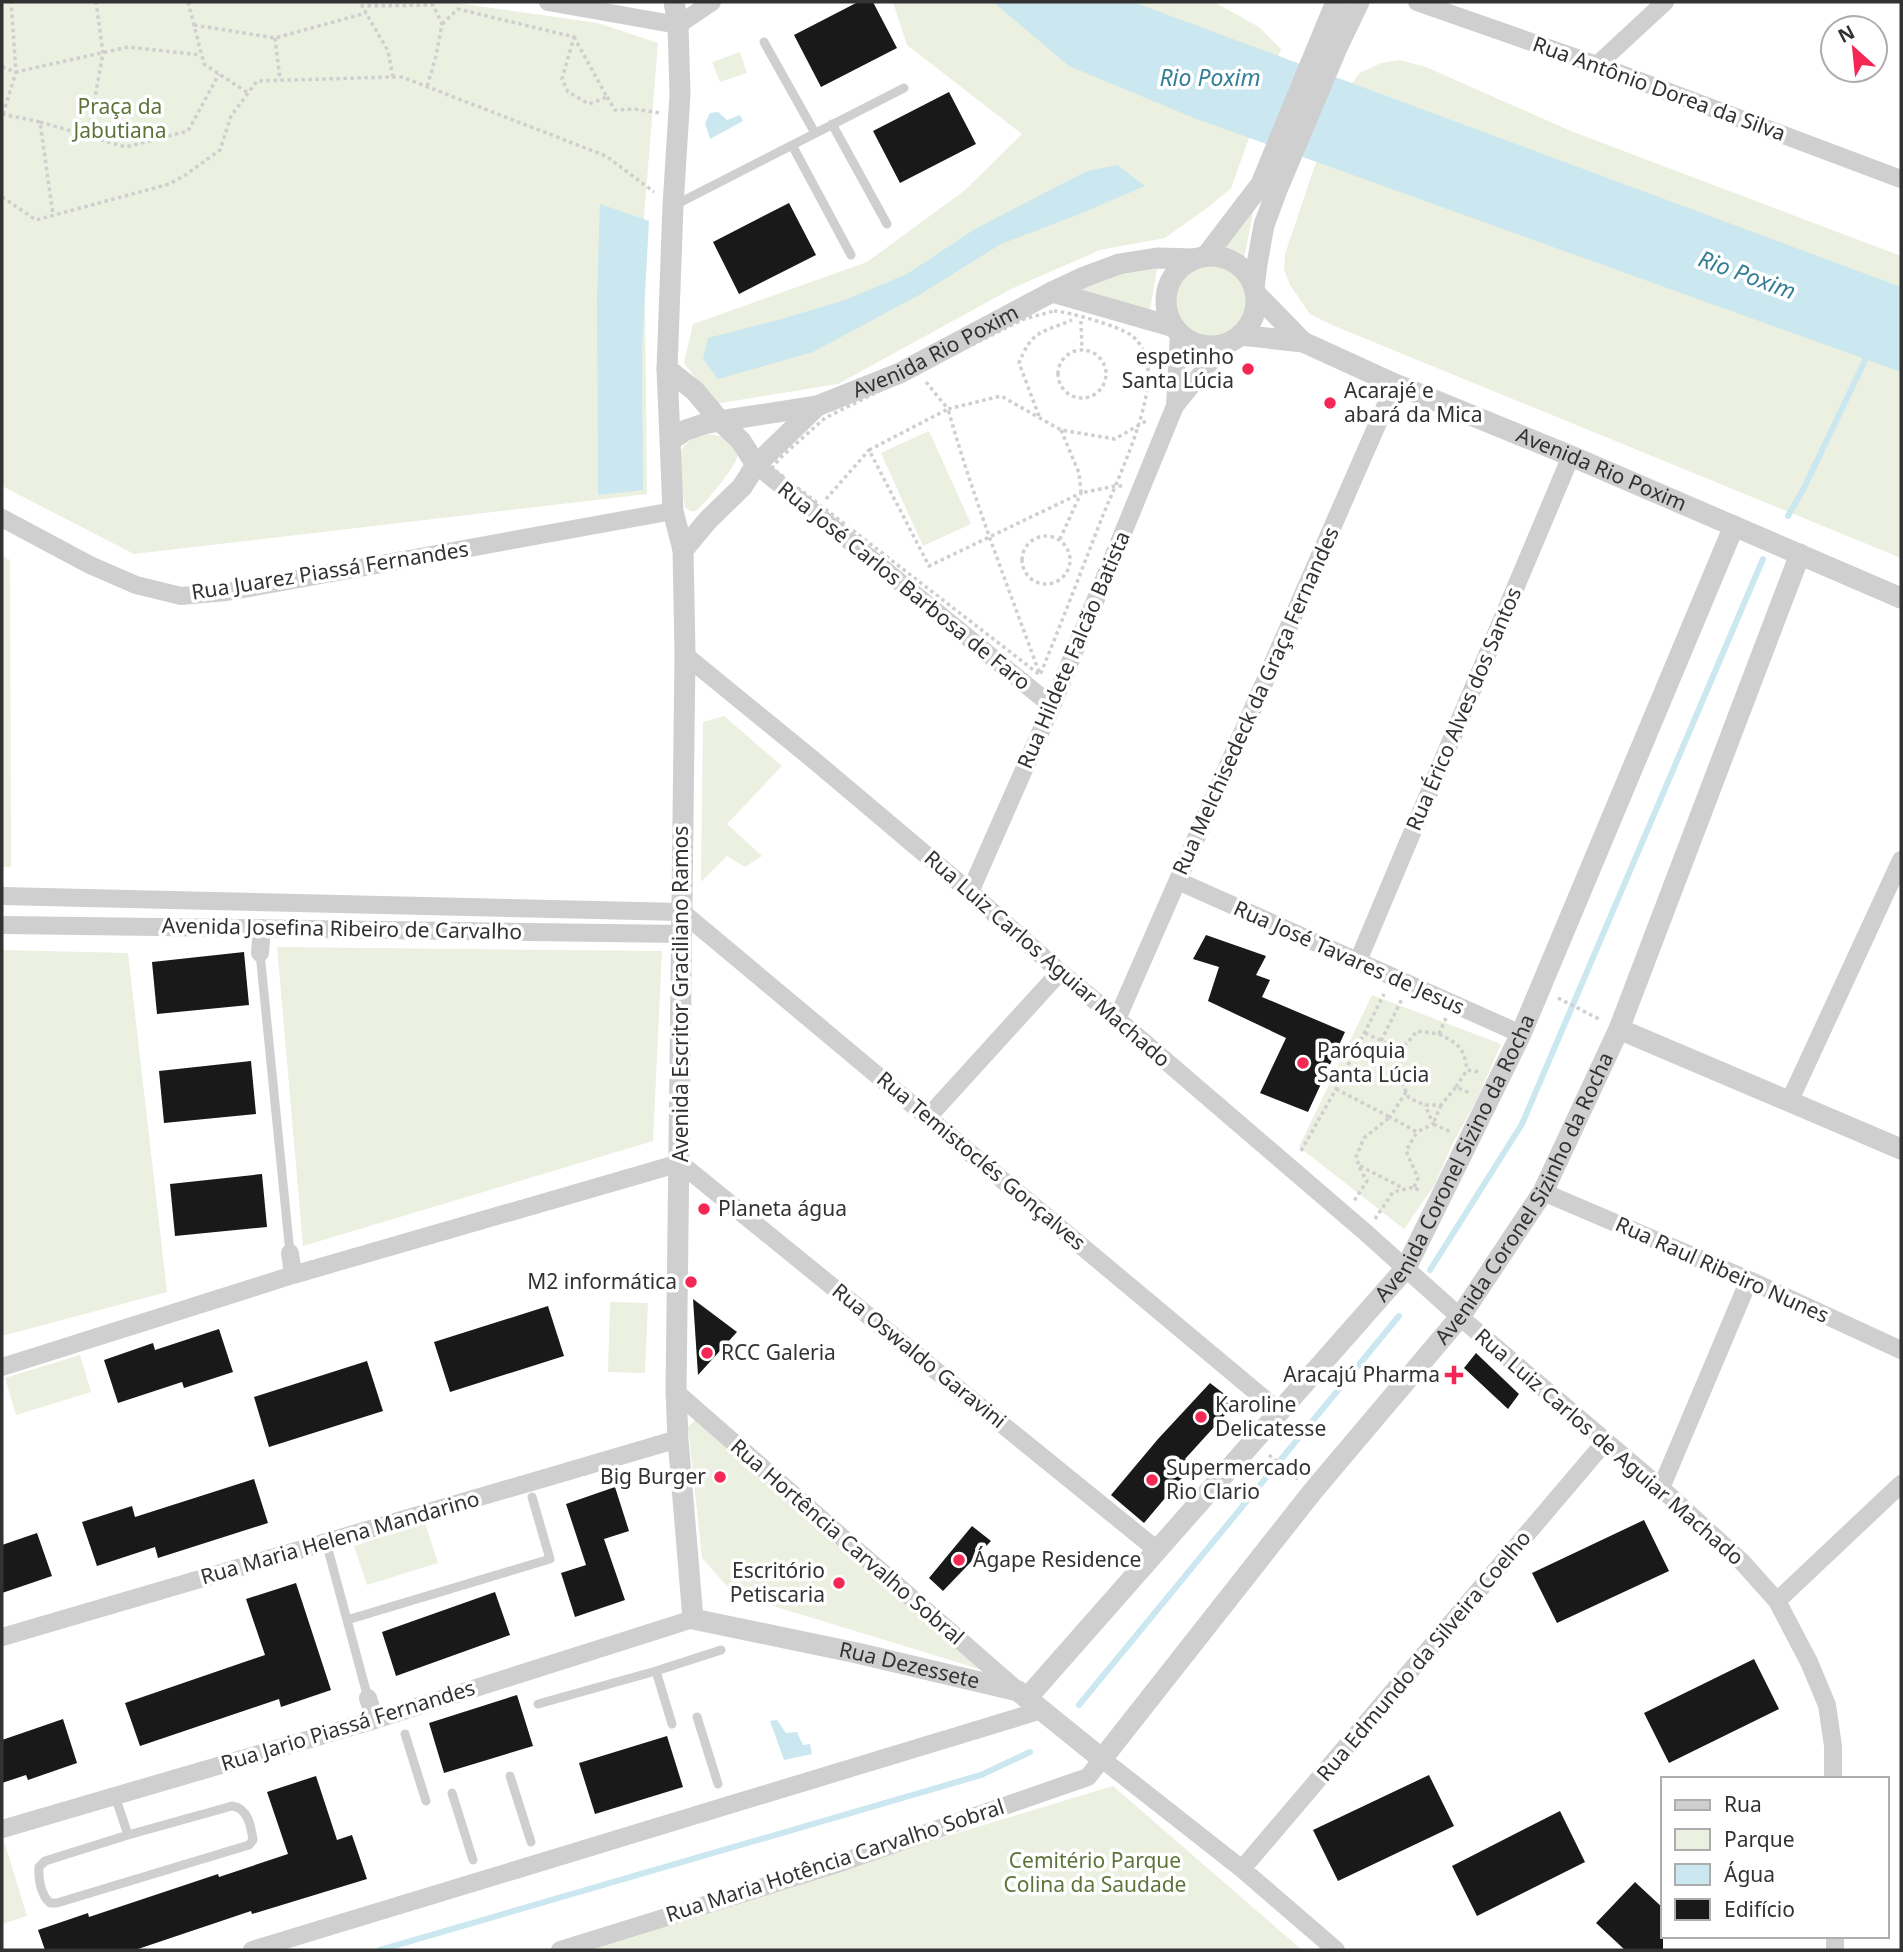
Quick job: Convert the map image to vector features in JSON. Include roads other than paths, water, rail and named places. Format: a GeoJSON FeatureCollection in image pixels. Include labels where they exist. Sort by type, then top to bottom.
{"type":"FeatureCollection","features":[{"type":"Feature","properties":{"kind":"street"},"geometry":{"type":"LineString","coordinates":[[548,2],[678,25],[712,2]]}},
{"type":"Feature","properties":{"kind":"street","name":"Avenida Escritor Graciliano Ramos"},"geometry":{"type":"LineString","coordinates":[[674,2],[678,25],[680,94],[667,369],[673,511],[682,550],[685,655],[676,1392],[693,1619]]}},
{"type":"Feature","properties":{"kind":"street"},"geometry":{"type":"LineString","coordinates":[[1269,187],[1201,258],[1184,266],[1174,275],[1166,301],[1168,314],[1176,329],[1189,340],[1214,345],[1233,339],[1250,323],[1255,309],[1269,187],[1329,43],[1336,2]]}},
{"type":"Feature","properties":{"kind":"street"},"geometry":{"type":"LineString","coordinates":[[1329,43],[1359,2]]}},
{"type":"Feature","properties":{"kind":"street","name":"Rua Antônio Dorea da Silva"},"geometry":{"type":"LineString","coordinates":[[1417,2],[1597,65],[1901,179]]}},
{"type":"Feature","properties":{"kind":"street"},"geometry":{"type":"LineString","coordinates":[[1597,65],[1665,2]]}},
{"type":"Feature","properties":{"kind":"street"},"geometry":{"type":"LineString","coordinates":[[1201,258],[1219,257],[1241,267],[1255,291]]}},
{"type":"Feature","properties":{"kind":"street","name":"Avenida Rio Poxim"},"geometry":{"type":"LineString","coordinates":[[671,440],[686,430],[707,423],[817,406],[900,373],[1052,292],[1119,264],[1157,258],[1201,258]]}},
{"type":"Feature","properties":{"kind":"street","name":"Avenida Rio Poxim"},"geometry":{"type":"LineString","coordinates":[[1255,291],[1303,342]]}},
{"type":"Feature","properties":{"kind":"street"},"geometry":{"type":"LineString","coordinates":[[1052,292],[1176,329]]}},
{"type":"Feature","properties":{"kind":"street","name":"Rua Hildete Falcão Batista"},"geometry":{"type":"LineString","coordinates":[[1175,406],[1176,329]]}},
{"type":"Feature","properties":{"kind":"street","name":"Avenida Rio Poxim"},"geometry":{"type":"LineString","coordinates":[[1233,339],[1303,342],[1395,384],[1571,456],[1901,598]]}},
{"type":"Feature","properties":{"kind":"street","name":"Rua Hildete Falcão Batista"},"geometry":{"type":"LineString","coordinates":[[970,892],[1052,706],[1175,406],[1233,339]]}},
{"type":"Feature","properties":{"kind":"street"},"geometry":{"type":"LineString","coordinates":[[667,369],[695,391],[741,441],[756,465]]}},
{"type":"Feature","properties":{"kind":"street","name":"Rua Melchisedeck da Graça Fernandes"},"geometry":{"type":"LineString","coordinates":[[1117,1019],[1395,384]]}},
{"type":"Feature","properties":{"kind":"street","name":"Avenida Rio Poxim"},"geometry":{"type":"LineString","coordinates":[[682,550],[742,487],[756,465],[817,406]]}},
{"type":"Feature","properties":{"kind":"street","name":"Rua Érico Alves dos Santos"},"geometry":{"type":"LineString","coordinates":[[1358,961],[1571,456]]}},
{"type":"Feature","properties":{"kind":"street","name":"Rua José Carlos Barbosa de Faro"},"geometry":{"type":"LineString","coordinates":[[756,465],[817,509],[1052,706]]}},
{"type":"Feature","properties":{"kind":"street"},"geometry":{"type":"LineString","coordinates":[[673,511],[679,519],[689,523],[699,524],[708,520]]}},
{"type":"Feature","properties":{"kind":"street","name":"Rua Juarez Piassá Fernandes"},"geometry":{"type":"LineString","coordinates":[[2,518],[90,565],[136,585],[181,596],[227,592],[673,511]]}},
{"type":"Feature","properties":{"kind":"street","name":"Avenida Coronel Sizino da Rocha"},"geometry":{"type":"LineString","coordinates":[[1029,1700],[1157,1550],[1406,1268],[1521,1034],[1734,526]]}},
{"type":"Feature","properties":{"kind":"street","name":"Avenida Coronel Sizinho da Rocha"},"geometry":{"type":"LineString","coordinates":[[1102,1759],[1314,1491],[1460,1317],[1543,1192],[1619,1029],[1800,554]]}},
{"type":"Feature","properties":{"kind":"street","name":"Rua Luiz Carlos Aguiar Machado"},"geometry":{"type":"LineString","coordinates":[[685,655],[970,892],[1406,1268]]}},
{"type":"Feature","properties":{"kind":"street"},"geometry":{"type":"LineString","coordinates":[[1790,1100],[1901,860]]}},
{"type":"Feature","properties":{"kind":"street","name":"Rua José Tavares de Jesus"},"geometry":{"type":"LineString","coordinates":[[1178,881],[1521,1034]]}},
{"type":"Feature","properties":{"kind":"street","name":"Avenida Josefina Ribeiro de Carvalho"},"geometry":{"type":"LineString","coordinates":[[2,896],[682,912]]}},
{"type":"Feature","properties":{"kind":"street","name":"Rua Temistoclés Gonçalves"},"geometry":{"type":"LineString","coordinates":[[682,912],[1280,1412]]}},
{"type":"Feature","properties":{"kind":"street","name":"Avenida Josefina Ribeiro de Carvalho"},"geometry":{"type":"LineString","coordinates":[[2,925],[682,934]]}},
{"type":"Feature","properties":{"kind":"street"},"geometry":{"type":"LineString","coordinates":[[260,953],[262,928]]}},
{"type":"Feature","properties":{"kind":"street"},"geometry":{"type":"LineString","coordinates":[[929,1117],[1060,972]]}},
{"type":"Feature","properties":{"kind":"street"},"geometry":{"type":"LineString","coordinates":[[1619,1029],[1901,1149]]}},
{"type":"Feature","properties":{"kind":"street"},"geometry":{"type":"LineString","coordinates":[[2,1367],[293,1275],[680,1163]]}},
{"type":"Feature","properties":{"kind":"street","name":"Rua Oswaldo Garavini"},"geometry":{"type":"LineString","coordinates":[[680,1163],[1157,1550]]}},
{"type":"Feature","properties":{"kind":"street","name":"Rua Raul Ribeiro Nunes"},"geometry":{"type":"LineString","coordinates":[[1543,1192],[1749,1280],[1901,1350]]}},
{"type":"Feature","properties":{"kind":"street"},"geometry":{"type":"LineString","coordinates":[[290,1252],[293,1275]]}},
{"type":"Feature","properties":{"kind":"street","name":"Rua Luiz Carlos de Aguiar Machado"},"geometry":{"type":"LineString","coordinates":[[1406,1268],[1605,1443],[1661,1488],[1744,1563],[1777,1601]]}},
{"type":"Feature","properties":{"kind":"street"},"geometry":{"type":"LineString","coordinates":[[1661,1488],[1749,1280]]}},
{"type":"Feature","properties":{"kind":"street","name":"Rua Hortência Carvalho Sobral"},"geometry":{"type":"LineString","coordinates":[[676,1392],[1029,1700]]}},
{"type":"Feature","properties":{"kind":"street","name":"Rua Maria Helena Mandarino"},"geometry":{"type":"LineString","coordinates":[[2,1637],[530,1490],[678,1439]]}},
{"type":"Feature","properties":{"kind":"street","name":"Rua Edmundo da Silveira Coelho"},"geometry":{"type":"LineString","coordinates":[[1242,1869],[1605,1443]]}},
{"type":"Feature","properties":{"kind":"street"},"geometry":{"type":"LineString","coordinates":[[1833,1777],[1833,1746],[1827,1705],[1809,1661],[1777,1601],[1901,1484]]}},
{"type":"Feature","properties":{"kind":"street","name":"Rua Dezessete"},"geometry":{"type":"LineString","coordinates":[[693,1619],[833,1648],[1029,1700],[1102,1759]]}},
{"type":"Feature","properties":{"kind":"street","name":"Rua Jario Piassá Fernandes"},"geometry":{"type":"LineString","coordinates":[[2,1829],[374,1720],[693,1619]]}},
{"type":"Feature","properties":{"kind":"street"},"geometry":{"type":"LineString","coordinates":[[368,1698],[374,1720]]}},
{"type":"Feature","properties":{"kind":"street"},"geometry":{"type":"LineString","coordinates":[[252,1950],[1029,1700]]}},
{"type":"Feature","properties":{"kind":"street"},"geometry":{"type":"LineString","coordinates":[[1102,1759],[1242,1869],[1336,1950]]}},
{"type":"Feature","properties":{"kind":"street","name":"Rua Maria Hotência Carvalho Sobral"},"geometry":{"type":"LineString","coordinates":[[560,1950],[834,1865],[1087,1777],[1102,1759]]}},
{"type":"Feature","properties":{"kind":"lane"},"geometry":{"type":"LineString","coordinates":[[764,42],[815,134]]}},
{"type":"Feature","properties":{"kind":"lane"},"geometry":{"type":"LineString","coordinates":[[673,206],[904,88]]}},
{"type":"Feature","properties":{"kind":"lane"},"geometry":{"type":"LineString","coordinates":[[832,124],[887,224]]}},
{"type":"Feature","properties":{"kind":"lane"},"geometry":{"type":"LineString","coordinates":[[792,145],[851,255]]}},
{"type":"Feature","properties":{"kind":"lane"},"geometry":{"type":"LineString","coordinates":[[260,953],[290,1252]]}},
{"type":"Feature","properties":{"kind":"lane"},"geometry":{"type":"LineString","coordinates":[[347,1620],[550,1559],[530,1490]]}},
{"type":"Feature","properties":{"kind":"lane"},"geometry":{"type":"LineString","coordinates":[[328,1547],[368,1698]]}},
{"type":"Feature","properties":{"kind":"lane"},"geometry":{"type":"LineString","coordinates":[[538,1704],[721,1650]]}},
{"type":"Feature","properties":{"kind":"lane"},"geometry":{"type":"LineString","coordinates":[[656,1671],[672,1724]]}},
{"type":"Feature","properties":{"kind":"lane"},"geometry":{"type":"LineString","coordinates":[[697,1717],[718,1784]]}},
{"type":"Feature","properties":{"kind":"lane"},"geometry":{"type":"LineString","coordinates":[[405,1734],[426,1801]]}},
{"type":"Feature","properties":{"kind":"lane"},"geometry":{"type":"LineString","coordinates":[[510,1776],[531,1842]]}},
{"type":"Feature","properties":{"kind":"lane"},"geometry":{"type":"LineString","coordinates":[[452,1793],[473,1860]]}},
{"type":"Feature","properties":{"kind":"lane"},"geometry":{"type":"LineString","coordinates":[[115,1796],[128,1835]]}},
{"type":"Feature","properties":{"kind":"lane"},"geometry":{"type":"LineString","coordinates":[[232,1806],[239,1807],[246,1813],[253,1840],[248,1845],[70,1899],[50,1903],[45,1899],[38,1877],[39,1867],[45,1861],[128,1835],[232,1806]]}},
{"type":"Feature","properties":{"kind":"water","name":"Rio Poxim"},"geometry":{"type":"Polygon","coordinates":[[[993,2],[1133,2],[1901,287],[1901,372],[1194,118],[1069,66],[993,2]]]}},
{"type":"Feature","properties":{"kind":"water"},"geometry":{"type":"Polygon","coordinates":[[[718,112],[727,120],[740,115],[743,121],[710,139],[705,123],[710,113],[718,112]]]}},
{"type":"Feature","properties":{"kind":"water"},"geometry":{"type":"Polygon","coordinates":[[[1117,165],[1145,186],[1001,244],[919,295],[813,352],[718,379],[703,359],[708,338],[845,300],[907,274],[975,229],[1087,171],[1117,165]]]}},
{"type":"Feature","properties":{"kind":"water"},"geometry":{"type":"Polygon","coordinates":[[[600,204],[649,221],[642,348],[643,490],[598,495],[597,299],[600,204]]]}},
{"type":"Feature","properties":{"kind":"water"},"geometry":{"type":"Polygon","coordinates":[[[777,1720],[786,1733],[797,1732],[803,1745],[810,1744],[812,1754],[784,1760],[770,1721],[777,1720]]]}},
{"type":"Feature","properties":{"kind":"waterway"},"geometry":{"type":"LineString","coordinates":[[1788,516],[1869,352]]}},
{"type":"Feature","properties":{"kind":"waterway"},"geometry":{"type":"LineString","coordinates":[[1430,1270],[1522,1124],[1763,559]]}},
{"type":"Feature","properties":{"kind":"waterway"},"geometry":{"type":"LineString","coordinates":[[1079,1705],[1399,1316]]}},
{"type":"Feature","properties":{"kind":"waterway"},"geometry":{"type":"LineString","coordinates":[[380,1950],[981,1775],[1030,1752]]}},
{"type":"Feature","properties":{"kind":"place","name":"espetinho Santa Lúcia"},"geometry":{"type":"Point","coordinates":[1248,369]}},
{"type":"Feature","properties":{"kind":"place","name":"Acarajé e abará da Mica"},"geometry":{"type":"Point","coordinates":[1330,403]}},
{"type":"Feature","properties":{"kind":"place","name":"Paróquia Santa Lúcia"},"geometry":{"type":"Point","coordinates":[1303,1063]}},
{"type":"Feature","properties":{"kind":"place","name":"Planeta água"},"geometry":{"type":"Point","coordinates":[704,1209]}},
{"type":"Feature","properties":{"kind":"place","name":"M2 informática"},"geometry":{"type":"Point","coordinates":[691,1282]}},
{"type":"Feature","properties":{"kind":"place","name":"RCC Galeria"},"geometry":{"type":"Point","coordinates":[707,1353]}},
{"type":"Feature","properties":{"kind":"place","name":"Aracajú Pharma"},"geometry":{"type":"Point","coordinates":[1454,1375]}},
{"type":"Feature","properties":{"kind":"place","name":"Karoline Delicatesse"},"geometry":{"type":"Point","coordinates":[1201,1417]}},
{"type":"Feature","properties":{"kind":"place","name":"Big Burger"},"geometry":{"type":"Point","coordinates":[720,1477]}},
{"type":"Feature","properties":{"kind":"place","name":"Supermercado Rio Clario"},"geometry":{"type":"Point","coordinates":[1152,1480]}},
{"type":"Feature","properties":{"kind":"place","name":"Ágape Residence"},"geometry":{"type":"Point","coordinates":[959,1560]}},
{"type":"Feature","properties":{"kind":"place","name":"Escritório Petiscaria"},"geometry":{"type":"Point","coordinates":[839,1583]}},
{"type":"Feature","properties":{"kind":"park label","name":"Praça da Jabutiana"},"geometry":{"type":"Point","coordinates":[120,119]}},
{"type":"Feature","properties":{"kind":"park label","name":"Cemitério Parque Colina da Saudade"},"geometry":{"type":"Point","coordinates":[1095,1873]}}]}
